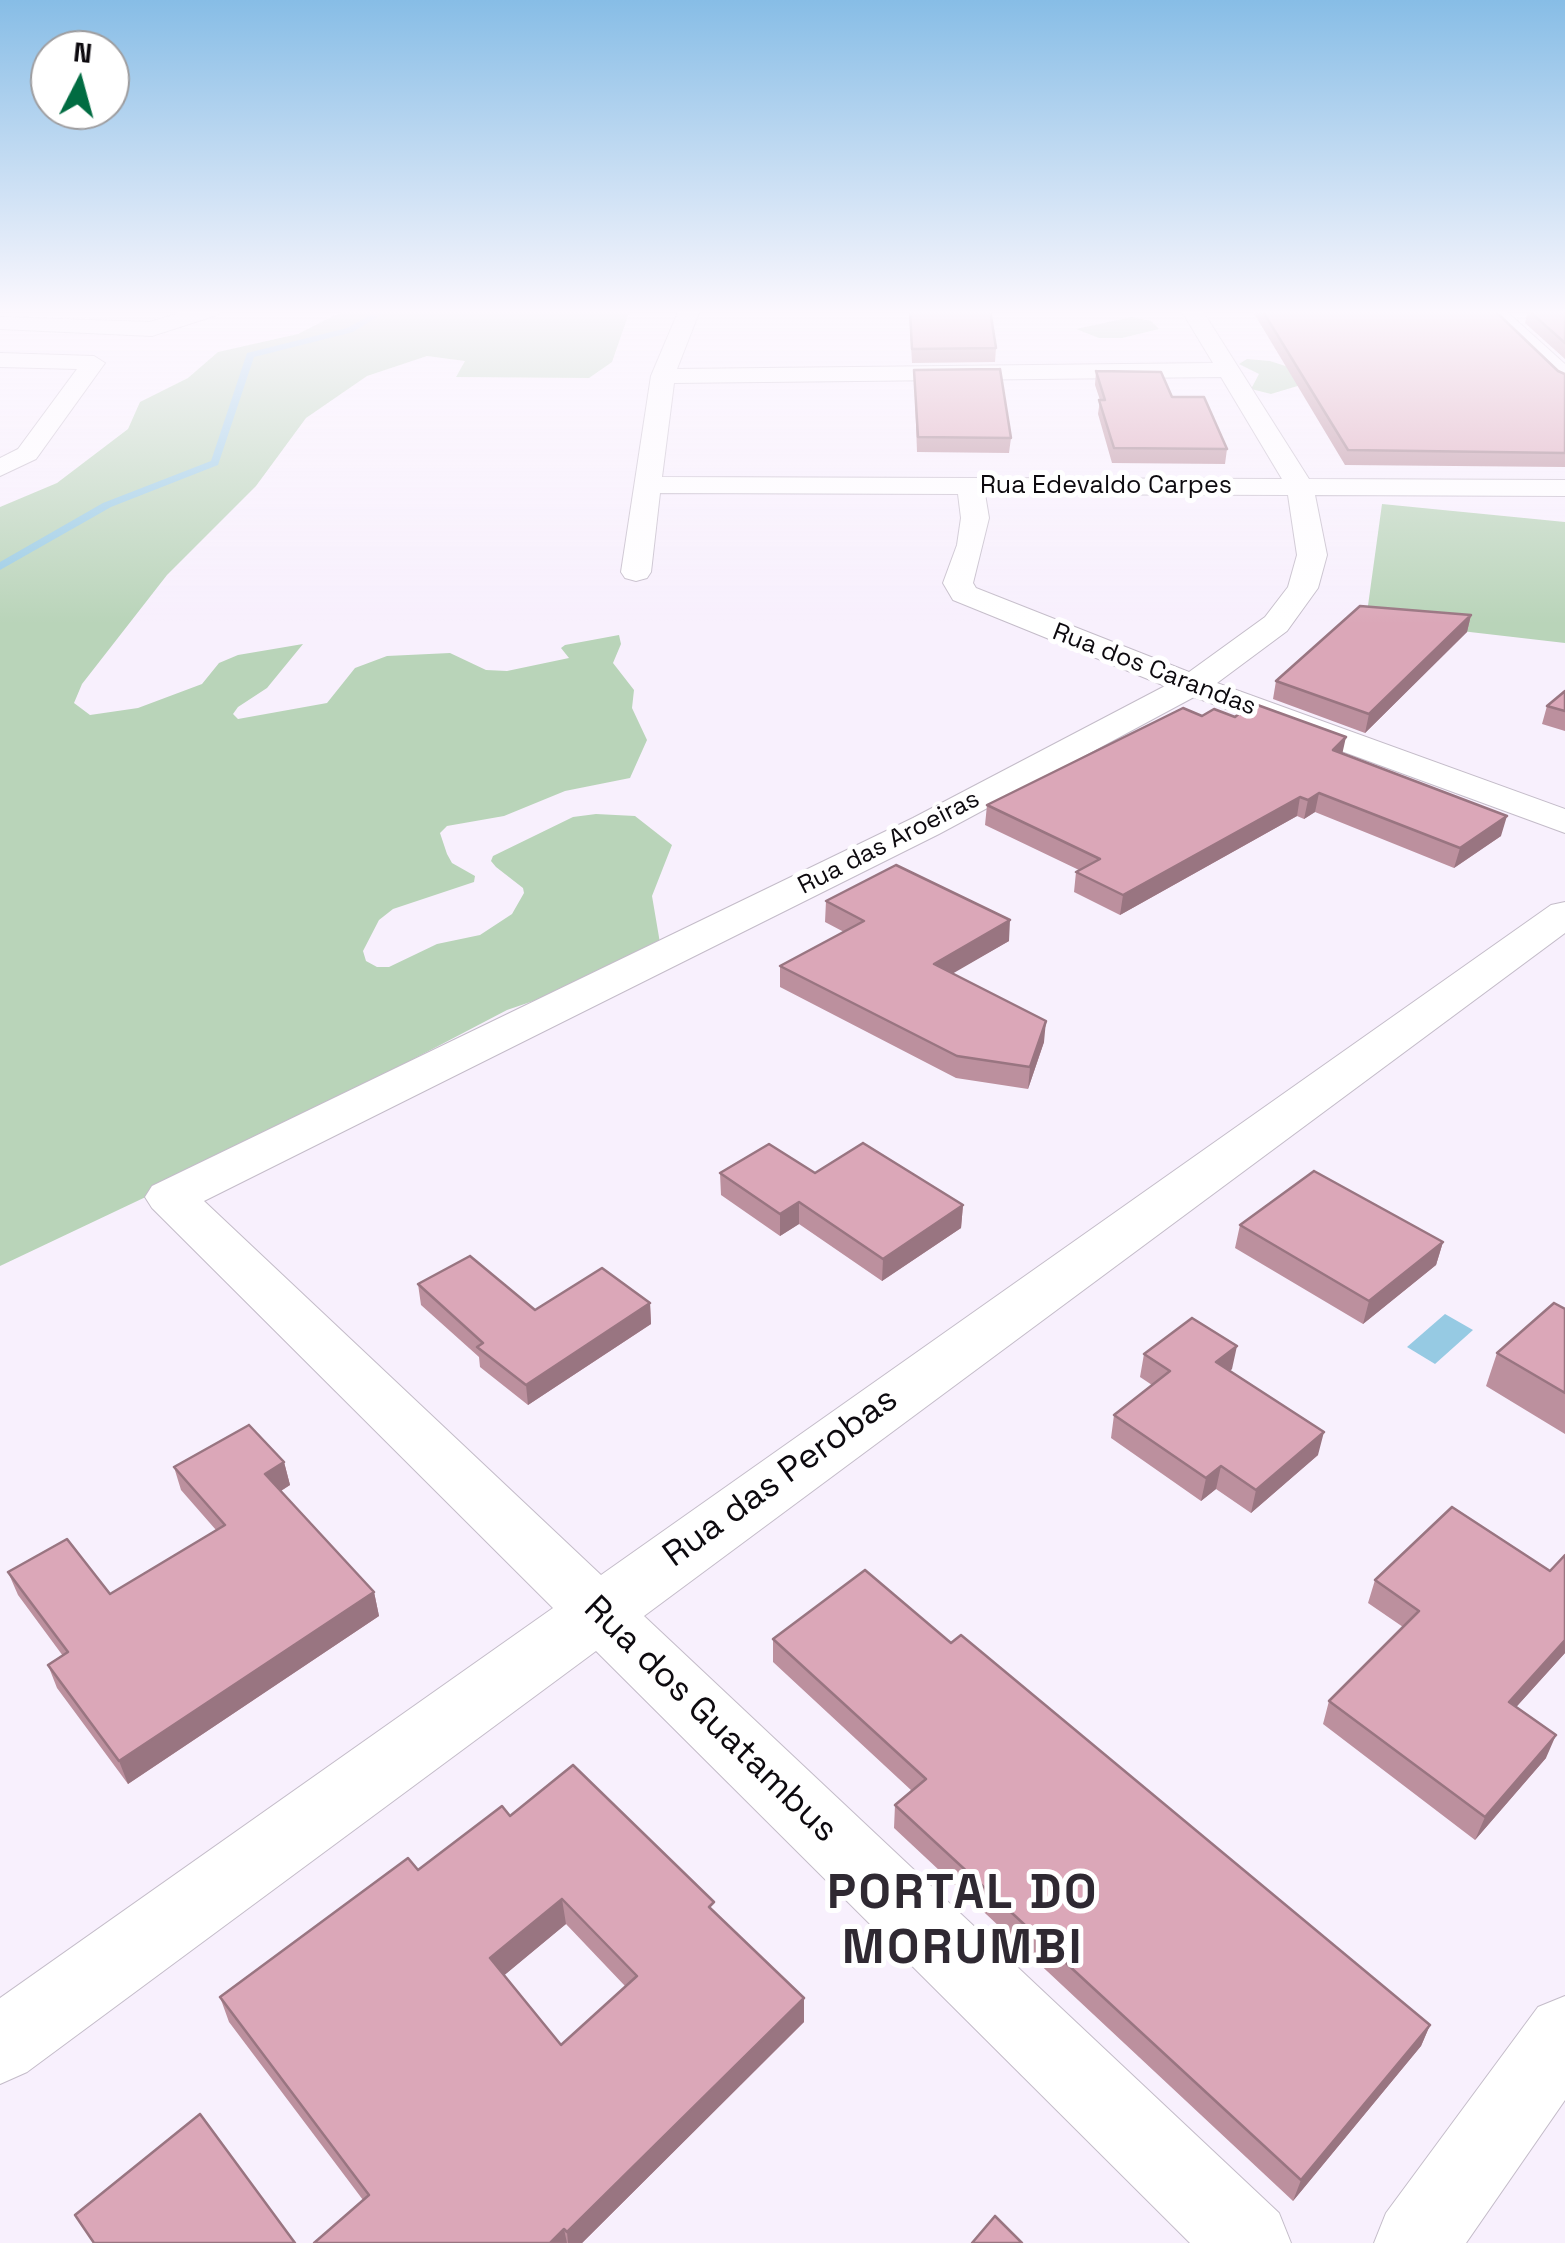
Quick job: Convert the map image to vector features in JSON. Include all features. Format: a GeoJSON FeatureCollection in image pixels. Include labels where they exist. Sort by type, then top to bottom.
{"type":"FeatureCollection","features":[{"type":"Feature","properties":{"kind":"street"},"geometry":{"type":"LineString","coordinates":[[0,468],[27,454],[56,415]]}},
{"type":"Feature","properties":{"kind":"street"},"geometry":{"type":"LineString","coordinates":[[636,572],[658,415]]}},
{"type":"Feature","properties":{"kind":"street","name":"Rua das Aroeiras"},"geometry":{"type":"LineString","coordinates":[[170,1197],[926,826],[1192,686],[1276,624],[1303,588],[1312,555],[1300,486],[1256,415]]}},
{"type":"Feature","properties":{"kind":"street"},"geometry":{"type":"LineString","coordinates":[[0,452],[27,454]]}},
{"type":"Feature","properties":{"kind":"street","name":"Rua Edevaldo Carpes"},"geometry":{"type":"LineString","coordinates":[[648,485],[1565,488]]}},
{"type":"Feature","properties":{"kind":"street","name":"Rua dos Carandas"},"geometry":{"type":"LineString","coordinates":[[970,486],[975,518],[971,544],[958,574],[964,594],[1192,686],[1565,822]]}},
{"type":"Feature","properties":{"kind":"street","name":"Rua das Perobas"},"geometry":{"type":"LineString","coordinates":[[0,2045],[1565,914]]}},
{"type":"Feature","properties":{"kind":"street","name":"Rua dos Guatambus"},"geometry":{"type":"LineString","coordinates":[[170,1197],[1249,2243]]}},
{"type":"Feature","properties":{"kind":"street"},"geometry":{"type":"LineString","coordinates":[[1416,2243],[1565,2034]]}},
{"type":"Feature","properties":{"kind":"green space"},"geometry":{"type":"Polygon","coordinates":[[[134,415],[311,415],[256,486],[167,575],[82,684],[74,703],[90,715],[138,708],[202,684],[219,663],[238,655],[303,644],[267,688],[238,707],[233,714],[238,719],[327,703],[355,668],[387,656],[450,653],[486,670],[507,671],[569,658],[561,648],[565,645],[619,635],[621,644],[613,663],[634,690],[632,708],[647,740],[630,778],[565,791],[504,816],[447,826],[440,833],[447,854],[452,863],[475,876],[474,882],[393,909],[379,920],[363,951],[366,961],[377,967],[389,967],[437,944],[480,935],[512,914],[524,893],[496,867],[491,861],[493,856],[573,817],[596,814],[635,816],[672,845],[652,896],[660,943],[621,971],[507,1010],[190,1176],[0,1266],[0,507],[57,483],[128,429],[134,415]]]}},
{"type":"Feature","properties":{"kind":"green space"},"geometry":{"type":"Polygon","coordinates":[[[1382,504],[1565,522],[1565,643],[1366,620],[1382,504]]]}},
{"type":"Feature","properties":{"kind":"water"},"geometry":{"type":"Polygon","coordinates":[[[1445,1314],[1473,1330],[1435,1364],[1407,1347],[1445,1314]]]}},
{"type":"Feature","properties":{"kind":"building"},"geometry":{"type":"Polygon","coordinates":[[[917,415],[1007,415],[1011,438],[918,437],[917,415]]]}},
{"type":"Feature","properties":{"kind":"building"},"geometry":{"type":"Polygon","coordinates":[[[1104,415],[1212,415],[1227,449],[1114,448],[1104,415]]]}},
{"type":"Feature","properties":{"kind":"building"},"geometry":{"type":"Polygon","coordinates":[[[1326,415],[1565,415],[1565,453],[1348,450],[1326,415]]]}},
{"type":"Feature","properties":{"kind":"building"},"geometry":{"type":"Polygon","coordinates":[[[1360,606],[1471,615],[1369,714],[1276,681],[1360,606]]]}},
{"type":"Feature","properties":{"kind":"building"},"geometry":{"type":"Polygon","coordinates":[[[1565,691],[1565,711],[1547,706],[1565,691]]]}},
{"type":"Feature","properties":{"kind":"building"},"geometry":{"type":"Polygon","coordinates":[[[1252,703],[1346,737],[1333,750],[1507,816],[1460,848],[1319,793],[1308,800],[1300,797],[1123,895],[1076,872],[1100,859],[987,805],[1183,708],[1202,716],[1214,709],[1235,717],[1252,703]]]}},
{"type":"Feature","properties":{"kind":"building"},"geometry":{"type":"Polygon","coordinates":[[[896,865],[1010,920],[934,964],[1046,1021],[1030,1067],[957,1056],[780,966],[864,921],[826,901],[896,865]]]}},
{"type":"Feature","properties":{"kind":"building"},"geometry":{"type":"Polygon","coordinates":[[[863,1143],[963,1205],[883,1259],[799,1202],[780,1214],[720,1173],[769,1144],[815,1173],[863,1143]]]}},
{"type":"Feature","properties":{"kind":"building"},"geometry":{"type":"Polygon","coordinates":[[[1314,1171],[1443,1242],[1369,1301],[1240,1225],[1314,1171]]]}},
{"type":"Feature","properties":{"kind":"building"},"geometry":{"type":"Polygon","coordinates":[[[470,1256],[535,1310],[602,1268],[650,1303],[526,1385],[477,1347],[483,1343],[418,1284],[470,1256]]]}},
{"type":"Feature","properties":{"kind":"building"},"geometry":{"type":"Polygon","coordinates":[[[1554,1303],[1565,1309],[1565,1393],[1497,1353],[1554,1303]]]}},
{"type":"Feature","properties":{"kind":"building"},"geometry":{"type":"Polygon","coordinates":[[[1192,1318],[1237,1346],[1216,1362],[1324,1432],[1256,1490],[1221,1466],[1206,1478],[1114,1415],[1170,1371],[1144,1354],[1192,1318]]]}},
{"type":"Feature","properties":{"kind":"building"},"geometry":{"type":"Polygon","coordinates":[[[249,1425],[284,1462],[265,1474],[374,1592],[119,1761],[48,1665],[68,1652],[8,1572],[67,1539],[110,1594],[225,1525],[174,1467],[249,1425]]]}},
{"type":"Feature","properties":{"kind":"building"},"geometry":{"type":"Polygon","coordinates":[[[1452,1507],[1550,1571],[1565,1555],[1565,1640],[1509,1702],[1556,1735],[1485,1817],[1329,1701],[1419,1611],[1375,1580],[1452,1507]]]}},
{"type":"Feature","properties":{"kind":"building"},"geometry":{"type":"Polygon","coordinates":[[[865,1570],[951,1643],[961,1635],[1430,2025],[1301,2180],[895,1805],[926,1779],[773,1639],[865,1570]]]}},
{"type":"Feature","properties":{"kind":"building"},"geometry":{"type":"Polygon","coordinates":[[[573,1765],[714,1902],[709,1907],[804,1998],[567,2232],[564,2229],[550,2243],[314,2243],[369,2195],[220,1997],[408,1858],[418,1870],[502,1806],[510,1816],[573,1765]],[[562,1899],[490,1958],[561,2045],[637,1976],[562,1899]]]}},
{"type":"Feature","properties":{"kind":"building"},"geometry":{"type":"Polygon","coordinates":[[[200,2114],[295,2243],[94,2243],[75,2215],[200,2114]]]}},
{"type":"Feature","properties":{"kind":"building"},"geometry":{"type":"Polygon","coordinates":[[[995,2216],[1022,2243],[972,2243],[995,2216]]]}},
{"type":"Feature","properties":{"kind":"waterway"},"geometry":{"type":"LineString","coordinates":[[0,567],[107,505],[215,463],[231,415]]}},
{"type":"Feature","properties":{"kind":"district","name":"PORTAL DO MORUMBI"},"geometry":{"type":"Point","coordinates":[963,1922]}}]}
